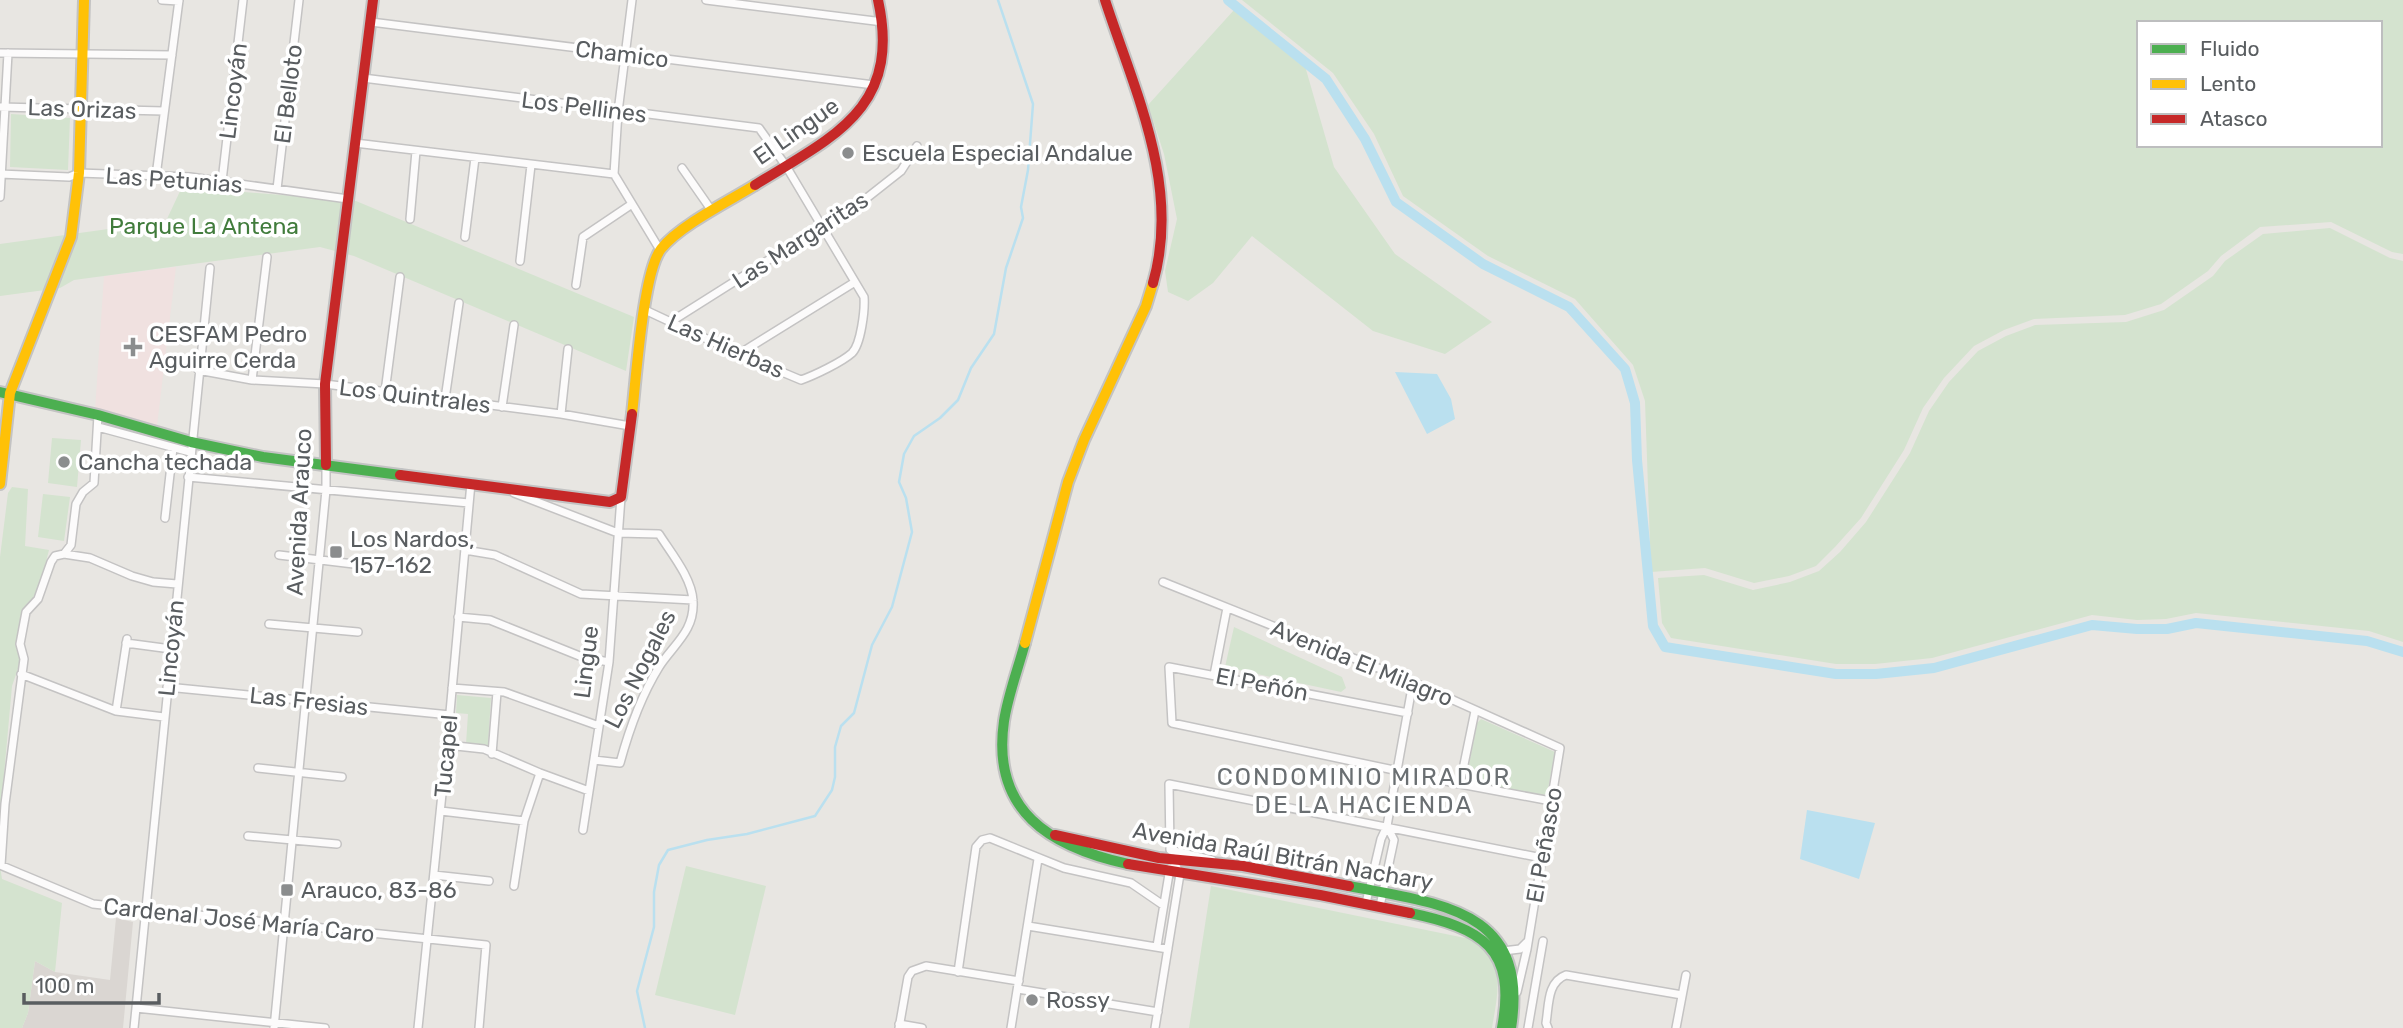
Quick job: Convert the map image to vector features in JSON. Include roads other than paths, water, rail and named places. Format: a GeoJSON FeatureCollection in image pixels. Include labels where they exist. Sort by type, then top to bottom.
{"type":"FeatureCollection","features":[{"type":"Feature","properties":{"kind":"main road"},"geometry":{"type":"LineString","coordinates":[[0,484],[5,393],[43,314],[71,237],[79,173],[84,0]]}},
{"type":"Feature","properties":{"kind":"main road","name":"Avenida Arauco"},"geometry":{"type":"LineString","coordinates":[[326,465],[325,384],[373,0]]}},
{"type":"Feature","properties":{"kind":"main road","name":"El Lingue"},"geometry":{"type":"LineString","coordinates":[[660,250],[679,233],[712,211],[838,133],[857,116],[874,85],[880,57],[883,22],[878,0]]}},
{"type":"Feature","properties":{"kind":"main road","name":"Avenida Raúl Bitrán Nachary"},"geometry":{"type":"LineString","coordinates":[[1105,0],[1158,160],[1162,183],[1163,242],[1154,284],[1068,482],[1004,721],[1001,753],[1007,785],[1022,811],[1045,832],[1067,846],[1083,852],[1174,873],[1366,903],[1442,919],[1471,930],[1483,940],[1499,962],[1506,980],[1508,999],[1502,1028]]}},
{"type":"Feature","properties":{"kind":"main road","name":"Lingue"},"geometry":{"type":"LineString","coordinates":[[618,499],[649,278],[660,250]]}},
{"type":"Feature","properties":{"kind":"main road","name":"Los Nogales"},"geometry":{"type":"LineString","coordinates":[[5,393],[191,447],[610,502],[618,499]]}},
{"type":"Feature","properties":{"kind":"main road","name":"Avenida Raúl Bitrán Nachary"},"geometry":{"type":"LineString","coordinates":[[1045,832],[1370,890],[1461,912],[1485,928],[1503,951],[1514,979],[1516,996],[1511,1028]]}},
{"type":"Feature","properties":{"kind":"street"},"geometry":{"type":"LineString","coordinates":[[156,176],[179,0],[162,0]]}},
{"type":"Feature","properties":{"kind":"street","name":"Lincoyán"},"geometry":{"type":"LineString","coordinates":[[222,181],[243,0]]}},
{"type":"Feature","properties":{"kind":"street","name":"El Belloto"},"geometry":{"type":"LineString","coordinates":[[276,189],[299,0]]}},
{"type":"Feature","properties":{"kind":"street"},"geometry":{"type":"LineString","coordinates":[[632,0],[618,111],[614,174],[660,250]]}},
{"type":"Feature","properties":{"kind":"street"},"geometry":{"type":"LineString","coordinates":[[706,0],[883,22]]}},
{"type":"Feature","properties":{"kind":"street","name":"Chamico"},"geometry":{"type":"LineString","coordinates":[[370,22],[874,85]]}},
{"type":"Feature","properties":{"kind":"street"},"geometry":{"type":"LineString","coordinates":[[0,197],[4,53],[172,55]]}},
{"type":"Feature","properties":{"kind":"street","name":"Los Pellines"},"geometry":{"type":"LineString","coordinates":[[363,78],[759,128],[786,166],[855,282]]}},
{"type":"Feature","properties":{"kind":"street","name":"Las Orizas"},"geometry":{"type":"LineString","coordinates":[[2,107],[164,111]]}},
{"type":"Feature","properties":{"kind":"street"},"geometry":{"type":"LineString","coordinates":[[355,143],[614,174]]}},
{"type":"Feature","properties":{"kind":"street","name":"Las Margaritas"},"geometry":{"type":"LineString","coordinates":[[672,321],[867,197],[901,171],[917,146]]}},
{"type":"Feature","properties":{"kind":"street"},"geometry":{"type":"LineString","coordinates":[[410,219],[416,150]]}},
{"type":"Feature","properties":{"kind":"street"},"geometry":{"type":"LineString","coordinates":[[465,237],[475,158]]}},
{"type":"Feature","properties":{"kind":"street"},"geometry":{"type":"LineString","coordinates":[[520,261],[531,164]]}},
{"type":"Feature","properties":{"kind":"street"},"geometry":{"type":"LineString","coordinates":[[682,167],[712,211]]}},
{"type":"Feature","properties":{"kind":"street","name":"Las Petunias"},"geometry":{"type":"LineString","coordinates":[[1,174],[69,177],[79,173],[190,177],[348,199]]}},
{"type":"Feature","properties":{"kind":"street"},"geometry":{"type":"LineString","coordinates":[[576,285],[583,237],[632,204]]}},
{"type":"Feature","properties":{"kind":"street"},"geometry":{"type":"LineString","coordinates":[[252,380],[267,257]]}},
{"type":"Feature","properties":{"kind":"street","name":"Lincoyán"},"geometry":{"type":"LineString","coordinates":[[134,1028],[210,268]]}},
{"type":"Feature","properties":{"kind":"street"},"geometry":{"type":"LineString","coordinates":[[385,392],[400,278]]}},
{"type":"Feature","properties":{"kind":"street"},"geometry":{"type":"LineString","coordinates":[[738,354],[855,282]]}},
{"type":"Feature","properties":{"kind":"street","name":"Las Hierbas"},"geometry":{"type":"LineString","coordinates":[[645,310],[738,354],[802,380],[852,353],[857,345],[865,307],[864,297],[855,282]]}},
{"type":"Feature","properties":{"kind":"street"},"geometry":{"type":"LineString","coordinates":[[445,399],[459,303]]}},
{"type":"Feature","properties":{"kind":"street"},"geometry":{"type":"LineString","coordinates":[[502,407],[514,325]]}},
{"type":"Feature","properties":{"kind":"street"},"geometry":{"type":"LineString","coordinates":[[561,414],[568,349]]}},
{"type":"Feature","properties":{"kind":"street","name":"Los Quintrales"},"geometry":{"type":"LineString","coordinates":[[198,370],[252,380],[325,384],[561,414],[630,426]]}},
{"type":"Feature","properties":{"kind":"street"},"geometry":{"type":"LineString","coordinates":[[64,554],[71,545],[76,504],[83,492],[94,483],[98,421],[173,448],[191,447]]}},
{"type":"Feature","properties":{"kind":"street"},"geometry":{"type":"LineString","coordinates":[[165,518],[173,448]]}},
{"type":"Feature","properties":{"kind":"street","name":"Avenida Arauco"},"geometry":{"type":"LineString","coordinates":[[275,1025],[320,560],[326,465]]}},
{"type":"Feature","properties":{"kind":"street"},"geometry":{"type":"LineString","coordinates":[[188,477],[469,503]]}},
{"type":"Feature","properties":{"kind":"street","name":"Tucapel"},"geometry":{"type":"LineString","coordinates":[[418,1028],[471,483]]}},
{"type":"Feature","properties":{"kind":"street","name":"Los Nogales"},"geometry":{"type":"LineString","coordinates":[[501,487],[618,533],[659,534],[687,581],[694,600],[687,633],[659,667],[628,732],[620,763],[594,760]]}},
{"type":"Feature","properties":{"kind":"street","name":"Lingue"},"geometry":{"type":"LineString","coordinates":[[583,830],[609,662],[618,499]]}},
{"type":"Feature","properties":{"kind":"street"},"geometry":{"type":"LineString","coordinates":[[464,551],[495,555],[581,594],[694,600]]}},
{"type":"Feature","properties":{"kind":"street"},"geometry":{"type":"LineString","coordinates":[[0,865],[20,674],[24,659],[20,644],[26,611],[38,599],[51,562],[55,556],[64,554],[90,558],[142,579],[177,583]]}},
{"type":"Feature","properties":{"kind":"street"},"geometry":{"type":"LineString","coordinates":[[279,555],[362,565]]}},
{"type":"Feature","properties":{"kind":"street","name":"Avenida El Milagro"},"geometry":{"type":"LineString","coordinates":[[1163,582],[1413,682],[1560,748]]}},
{"type":"Feature","properties":{"kind":"street"},"geometry":{"type":"LineString","coordinates":[[1214,675],[1227,608]]}},
{"type":"Feature","properties":{"kind":"street"},"geometry":{"type":"LineString","coordinates":[[458,617],[490,620],[582,657],[609,662]]}},
{"type":"Feature","properties":{"kind":"street"},"geometry":{"type":"LineString","coordinates":[[269,624],[358,632]]}},
{"type":"Feature","properties":{"kind":"street"},"geometry":{"type":"LineString","coordinates":[[116,711],[126,641],[171,649]]}},
{"type":"Feature","properties":{"kind":"street","name":"El Peñón"},"geometry":{"type":"LineString","coordinates":[[1398,772],[1172,723],[1169,667],[1408,713]]}},
{"type":"Feature","properties":{"kind":"street"},"geometry":{"type":"LineString","coordinates":[[20,674],[116,711],[164,716]]}},
{"type":"Feature","properties":{"kind":"street"},"geometry":{"type":"LineString","coordinates":[[1366,903],[1381,839],[1387,826],[1413,682]]}},
{"type":"Feature","properties":{"kind":"street","name":"Las Fresias"},"geometry":{"type":"LineString","coordinates":[[167,687],[450,716]]}},
{"type":"Feature","properties":{"kind":"street"},"geometry":{"type":"LineString","coordinates":[[452,688],[504,692],[599,726]]}},
{"type":"Feature","properties":{"kind":"street"},"geometry":{"type":"LineString","coordinates":[[492,754],[497,692]]}},
{"type":"Feature","properties":{"kind":"street"},"geometry":{"type":"LineString","coordinates":[[1460,785],[1475,711]]}},
{"type":"Feature","properties":{"kind":"street"},"geometry":{"type":"LineString","coordinates":[[447,745],[484,749],[589,791]]}},
{"type":"Feature","properties":{"kind":"street","name":"El Peñasco"},"geometry":{"type":"LineString","coordinates":[[1516,996],[1560,748]]}},
{"type":"Feature","properties":{"kind":"street"},"geometry":{"type":"LineString","coordinates":[[258,768],[342,777]]}},
{"type":"Feature","properties":{"kind":"street"},"geometry":{"type":"LineString","coordinates":[[1398,772],[1551,801]]}},
{"type":"Feature","properties":{"kind":"street"},"geometry":{"type":"LineString","coordinates":[[514,886],[524,821],[540,773]]}},
{"type":"Feature","properties":{"kind":"street"},"geometry":{"type":"LineString","coordinates":[[1155,1028],[1168,948],[1174,873],[1169,784],[1542,858]]}},
{"type":"Feature","properties":{"kind":"street"},"geometry":{"type":"LineString","coordinates":[[441,811],[524,821]]}},
{"type":"Feature","properties":{"kind":"street"},"geometry":{"type":"LineString","coordinates":[[1380,906],[1394,840],[1387,826]]}},
{"type":"Feature","properties":{"kind":"street"},"geometry":{"type":"LineString","coordinates":[[248,836],[337,845]]}},
{"type":"Feature","properties":{"kind":"street"},"geometry":{"type":"LineString","coordinates":[[958,972],[976,847],[982,840],[990,838],[1064,868],[1131,883],[1163,905]]}},
{"type":"Feature","properties":{"kind":"street"},"geometry":{"type":"LineString","coordinates":[[1011,1028],[1038,859]]}},
{"type":"Feature","properties":{"kind":"street","name":"Cardenal José María Caro"},"geometry":{"type":"LineString","coordinates":[[0,865],[87,902],[145,911],[486,945],[479,1028]]}},
{"type":"Feature","properties":{"kind":"street"},"geometry":{"type":"LineString","coordinates":[[1157,946],[1163,905],[1174,873]]}},
{"type":"Feature","properties":{"kind":"street"},"geometry":{"type":"LineString","coordinates":[[434,875],[489,881]]}},
{"type":"Feature","properties":{"kind":"street"},"geometry":{"type":"LineString","coordinates":[[1028,926],[1168,948]]}},
{"type":"Feature","properties":{"kind":"street"},"geometry":{"type":"LineString","coordinates":[[1503,951],[1520,949],[1527,941]]}},
{"type":"Feature","properties":{"kind":"street"},"geometry":{"type":"LineString","coordinates":[[1528,1028],[1543,941]]}},
{"type":"Feature","properties":{"kind":"street"},"geometry":{"type":"LineString","coordinates":[[922,1028],[899,1026],[908,977],[912,971],[926,966],[1158,1012]]}},
{"type":"Feature","properties":{"kind":"street"},"geometry":{"type":"LineString","coordinates":[[1548,1028],[1546,1023],[1552,987],[1558,979],[1566,975],[1682,995]]}},
{"type":"Feature","properties":{"kind":"street"},"geometry":{"type":"LineString","coordinates":[[1676,1028],[1686,975]]}},
{"type":"Feature","properties":{"kind":"street"},"geometry":{"type":"LineString","coordinates":[[136,1008],[275,1025],[325,1028]]}},
{"type":"Feature","properties":{"kind":"water"},"geometry":{"type":"Polygon","coordinates":[[[1395,372],[1437,374],[1451,399],[1455,419],[1427,434],[1395,372]]]}},
{"type":"Feature","properties":{"kind":"water"},"geometry":{"type":"Polygon","coordinates":[[[1807,810],[1875,823],[1859,879],[1800,859],[1807,810]]]}},
{"type":"Feature","properties":{"kind":"waterway"},"geometry":{"type":"LineString","coordinates":[[645,1028],[637,991],[654,927],[654,892],[659,865],[668,850],[747,834],[815,816],[832,790],[835,747],[841,726],[854,713],[872,645],[892,607],[912,532],[906,498],[899,482],[904,454],[914,436],[940,418],[958,400],[971,368],[994,334],[1006,268],[1023,218],[1021,207],[1028,170],[1033,104],[998,0]]}},
{"type":"Feature","properties":{"kind":"waterway"},"geometry":{"type":"LineString","coordinates":[[1228,0],[1326,79],[1365,139],[1396,202],[1483,264],[1569,307],[1625,369],[1635,403],[1637,460],[1653,626],[1665,647],[1836,674],[1876,674],[1934,668],[2092,625],[2167,629],[2196,623],[2367,641],[2403,652]]}},
{"type":"Feature","properties":{"kind":"place","name":"Escuela Especial Andalue"},"geometry":{"type":"Point","coordinates":[848,153]}},
{"type":"Feature","properties":{"kind":"place","name":"CESFAM Pedro Aguirre Cerda"},"geometry":{"type":"Point","coordinates":[133,347]}},
{"type":"Feature","properties":{"kind":"place","name":"Cancha techada"},"geometry":{"type":"Point","coordinates":[64,462]}},
{"type":"Feature","properties":{"kind":"place","name":"Los Nardos, 157-162"},"geometry":{"type":"Point","coordinates":[336,552]}},
{"type":"Feature","properties":{"kind":"place","name":"Arauco, 83-86"},"geometry":{"type":"Point","coordinates":[287,890]}},
{"type":"Feature","properties":{"kind":"place","name":"Rossy"},"geometry":{"type":"Point","coordinates":[1032,1000]}},
{"type":"Feature","properties":{"kind":"district","name":"CONDOMINIO MIRADOR DE LA HACIENDA"},"geometry":{"type":"Point","coordinates":[1364,791]}},
{"type":"Feature","properties":{"kind":"park label","name":"Parque La Antena"},"geometry":{"type":"Point","coordinates":[204,226]}}]}
